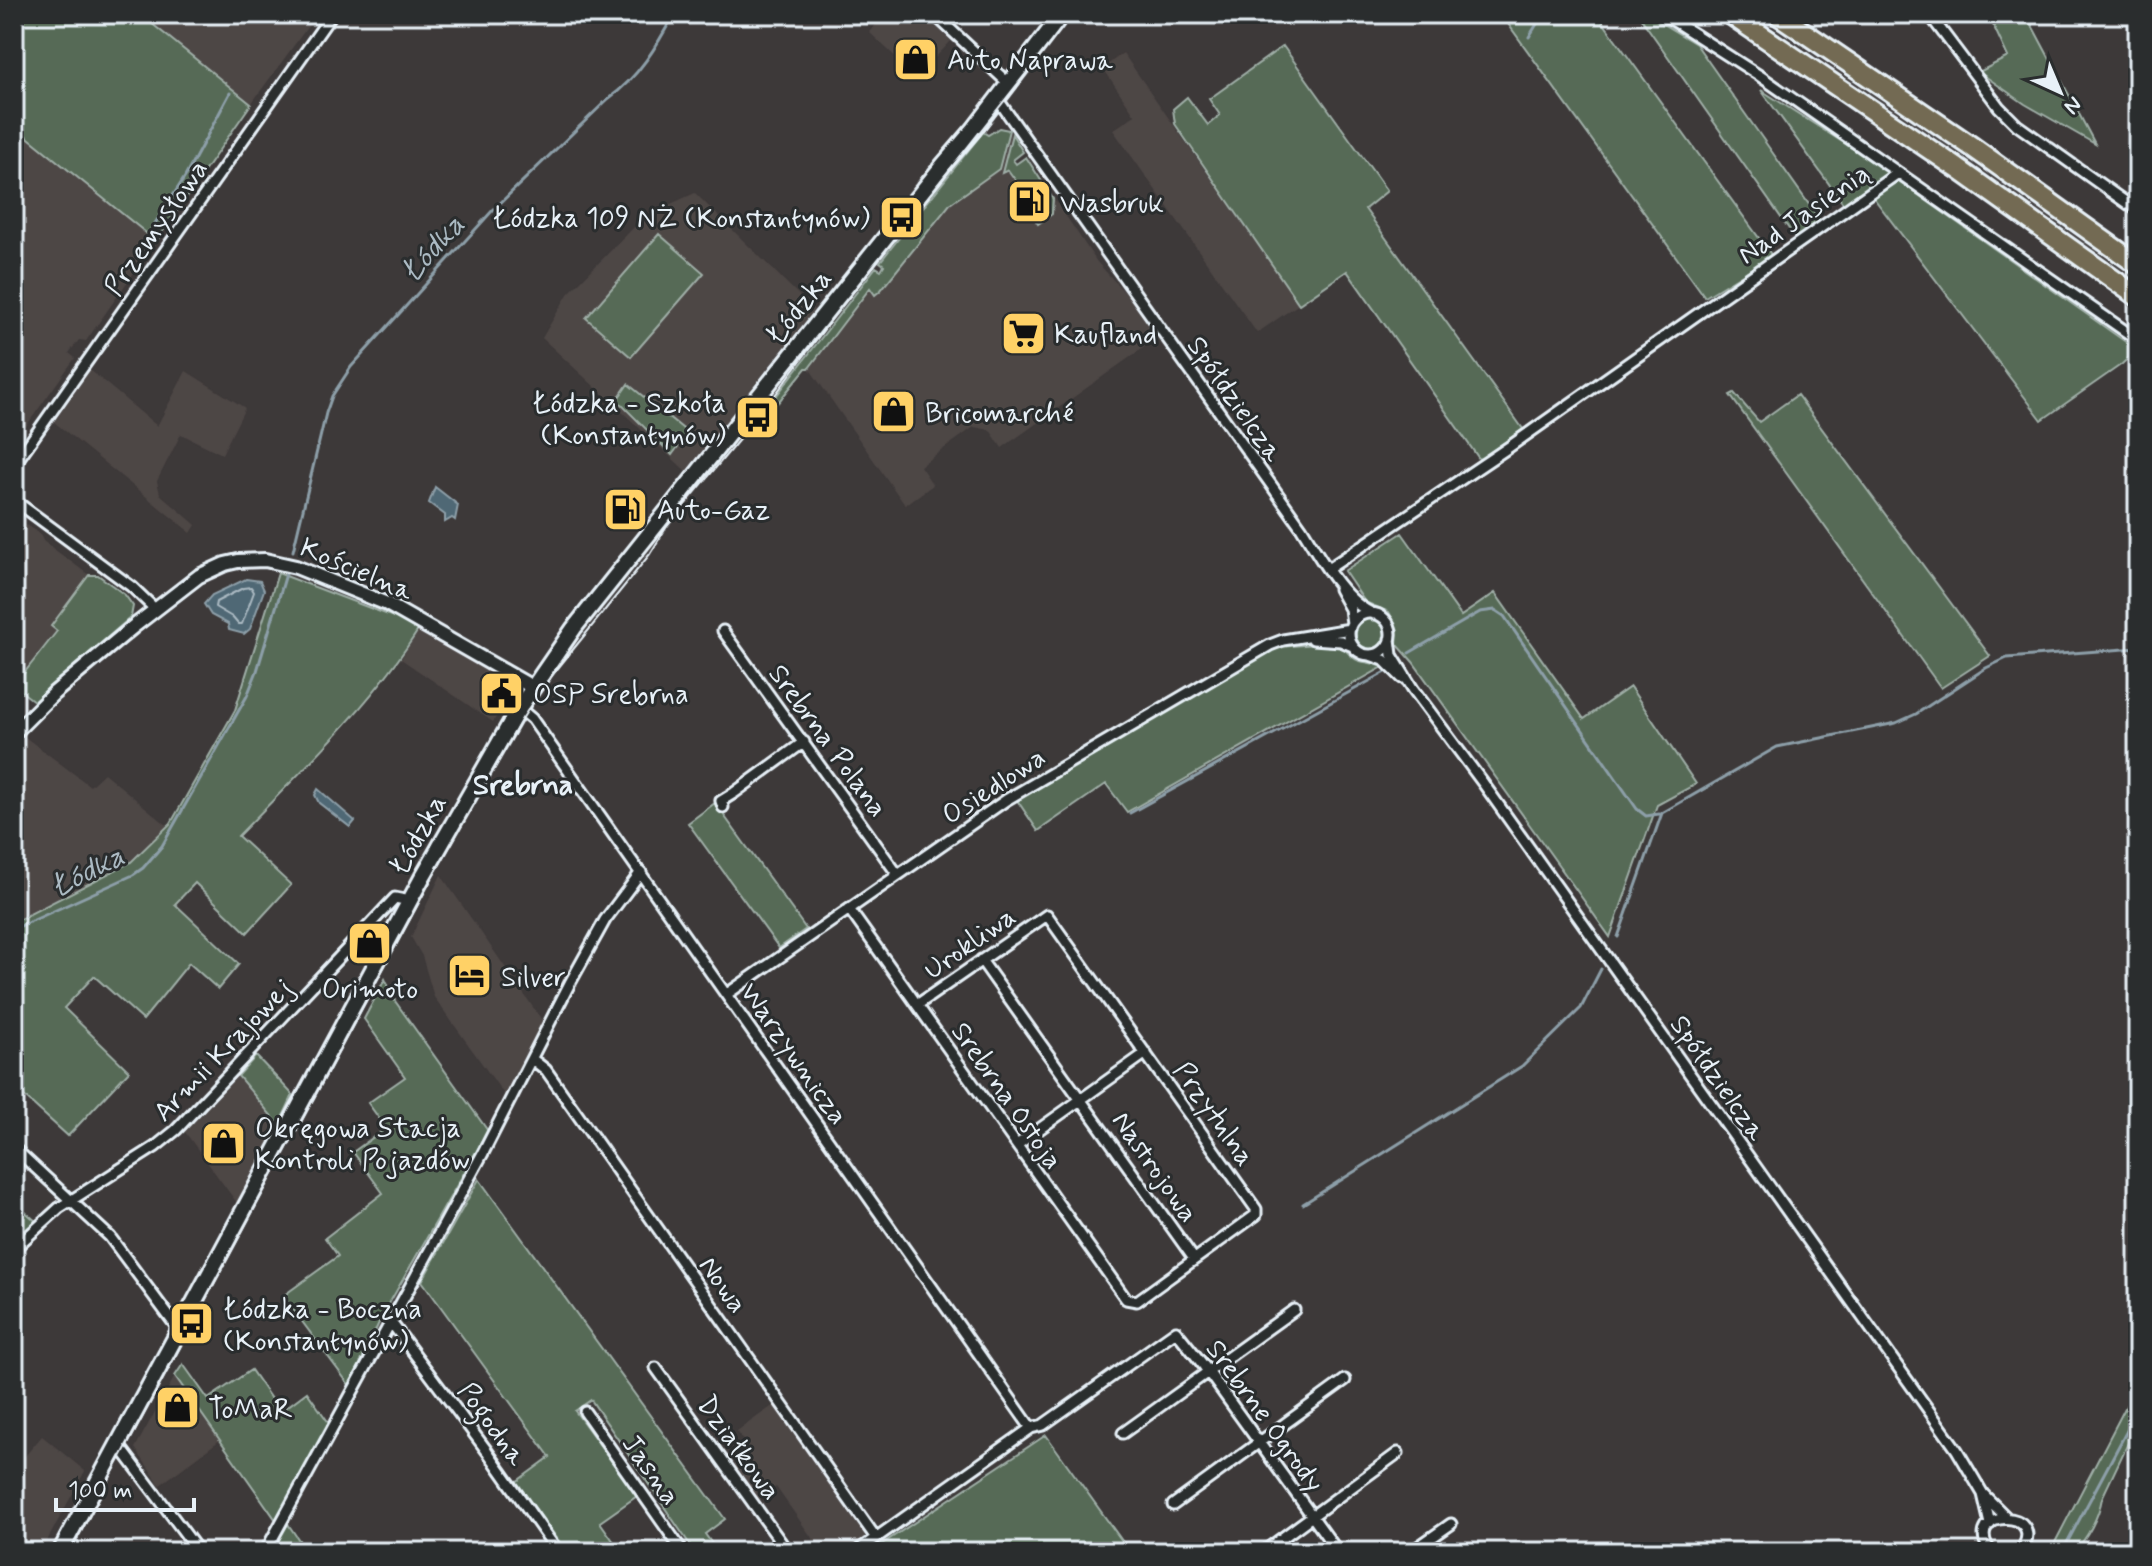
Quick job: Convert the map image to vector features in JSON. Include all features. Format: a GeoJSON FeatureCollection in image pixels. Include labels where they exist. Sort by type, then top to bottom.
{"type":"FeatureCollection","features":[{"type":"Feature","properties":{"kind":"highway"},"geometry":{"type":"LineString","coordinates":[[1730,14],[1957,168],[2138,297]]}},
{"type":"Feature","properties":{"kind":"highway"},"geometry":{"type":"LineString","coordinates":[[1777,14],[2138,265]]}},
{"type":"Feature","properties":{"kind":"main road","name":"Łódzka"},"geometry":{"type":"LineString","coordinates":[[60,1552],[410,901],[532,687],[574,628],[943,165],[971,119],[996,97],[1062,14]]}},
{"type":"Feature","properties":{"kind":"street","name":"Przemysłowa"},"geometry":{"type":"LineString","coordinates":[[14,465],[332,14]]}},
{"type":"Feature","properties":{"kind":"street"},"geometry":{"type":"LineString","coordinates":[[934,14],[1008,83]]}},
{"type":"Feature","properties":{"kind":"street"},"geometry":{"type":"LineString","coordinates":[[1663,14],[1760,76],[2138,340]]}},
{"type":"Feature","properties":{"kind":"street"},"geometry":{"type":"LineString","coordinates":[[1929,14],[1999,107],[2035,139],[2138,211]]}},
{"type":"Feature","properties":{"kind":"street","name":"Spółdzielcza"},"geometry":{"type":"LineString","coordinates":[[996,97],[1330,572]]}},
{"type":"Feature","properties":{"kind":"street","name":"Nad Jasienią"},"geometry":{"type":"LineString","coordinates":[[1330,572],[1898,173]]}},
{"type":"Feature","properties":{"kind":"street"},"geometry":{"type":"LineString","coordinates":[[14,500],[132,587],[156,610]]}},
{"type":"Feature","properties":{"kind":"street","name":"Kościelna"},"geometry":{"type":"LineString","coordinates":[[14,733],[63,686],[199,576],[225,564],[250,560],[281,562],[407,614],[532,687]]}},
{"type":"Feature","properties":{"kind":"street"},"geometry":{"type":"LineString","coordinates":[[1330,572],[1347,605],[1350,640],[1354,647],[1384,660],[1413,689]]}},
{"type":"Feature","properties":{"kind":"street"},"geometry":{"type":"LineString","coordinates":[[1330,572],[1357,604],[1388,623],[1392,655],[1413,689]]}},
{"type":"Feature","properties":{"kind":"street"},"geometry":{"type":"LineString","coordinates":[[1333,631],[1345,619],[1347,605]]}},
{"type":"Feature","properties":{"kind":"street"},"geometry":{"type":"LineString","coordinates":[[1351,626],[1360,616],[1374,614]]}},
{"type":"Feature","properties":{"kind":"street","name":"Osiedlowa"},"geometry":{"type":"LineString","coordinates":[[727,994],[1006,800],[1069,761],[1270,645],[1351,626]]}},
{"type":"Feature","properties":{"kind":"street","name":"Srebrna Polana"},"geometry":{"type":"LineString","coordinates":[[723,631],[898,875]]}},
{"type":"Feature","properties":{"kind":"street","name":"Osiedlowa"},"geometry":{"type":"LineString","coordinates":[[1298,638],[1341,641],[1354,647]]}},
{"type":"Feature","properties":{"kind":"street"},"geometry":{"type":"LineString","coordinates":[[1367,654],[1379,652],[1390,639]]}},
{"type":"Feature","properties":{"kind":"street","name":"Spółdzielcza"},"geometry":{"type":"LineString","coordinates":[[1413,689],[1957,1450],[1983,1494]]}},
{"type":"Feature","properties":{"kind":"street","name":"Warzywnicza"},"geometry":{"type":"LineString","coordinates":[[519,708],[530,716],[641,872],[1031,1428]]}},
{"type":"Feature","properties":{"kind":"street"},"geometry":{"type":"LineString","coordinates":[[723,807],[721,801],[726,796],[804,742]]}},
{"type":"Feature","properties":{"kind":"street"},"geometry":{"type":"LineString","coordinates":[[265,1552],[483,1153],[605,920],[641,872]]}},
{"type":"Feature","properties":{"kind":"street","name":"Armii Krajowej"},"geometry":{"type":"LineString","coordinates":[[14,1249],[59,1208],[155,1147],[176,1130],[395,898],[410,901]]}},
{"type":"Feature","properties":{"kind":"street","name":"Srebrna Ostoja"},"geometry":{"type":"LineString","coordinates":[[849,909],[1126,1299],[1133,1302]]}},
{"type":"Feature","properties":{"kind":"street","name":"Urokliwa"},"geometry":{"type":"LineString","coordinates":[[917,1005],[1047,915]]}},
{"type":"Feature","properties":{"kind":"street","name":"Przytulna"},"geometry":{"type":"LineString","coordinates":[[1047,915],[1257,1211],[1256,1215],[1133,1302]]}},
{"type":"Feature","properties":{"kind":"street","name":"Nastrojowa"},"geometry":{"type":"LineString","coordinates":[[981,960],[1194,1259]]}},
{"type":"Feature","properties":{"kind":"street","name":"Nastrojowa"},"geometry":{"type":"LineString","coordinates":[[1017,1145],[1146,1053]]}},
{"type":"Feature","properties":{"kind":"street","name":"Nowa"},"geometry":{"type":"LineString","coordinates":[[532,1059],[546,1070],[876,1538]]}},
{"type":"Feature","properties":{"kind":"street"},"geometry":{"type":"LineString","coordinates":[[14,1148],[115,1243],[179,1330]]}},
{"type":"Feature","properties":{"kind":"street"},"geometry":{"type":"LineString","coordinates":[[1123,1433],[1294,1310]]}},
{"type":"Feature","properties":{"kind":"street","name":"Pogodna"},"geometry":{"type":"LineString","coordinates":[[390,1321],[558,1552]]}},
{"type":"Feature","properties":{"kind":"street","name":"Srebrne Ogrody"},"geometry":{"type":"LineString","coordinates":[[1031,1428],[1043,1425],[1176,1331],[1338,1552]]}},
{"type":"Feature","properties":{"kind":"street","name":"Działkowa"},"geometry":{"type":"LineString","coordinates":[[656,1368],[788,1552]]}},
{"type":"Feature","properties":{"kind":"street"},"geometry":{"type":"LineString","coordinates":[[1173,1505],[1345,1380]]}},
{"type":"Feature","properties":{"kind":"street","name":"Jasna"},"geometry":{"type":"LineString","coordinates":[[585,1412],[683,1552]]}},
{"type":"Feature","properties":{"kind":"street"},"geometry":{"type":"LineString","coordinates":[[856,1552],[1031,1428]]}},
{"type":"Feature","properties":{"kind":"street"},"geometry":{"type":"LineString","coordinates":[[118,1444],[199,1552]]}},
{"type":"Feature","properties":{"kind":"street"},"geometry":{"type":"LineString","coordinates":[[1263,1552],[1398,1453]]}},
{"type":"Feature","properties":{"kind":"street"},"geometry":{"type":"LineString","coordinates":[[1983,1494],[2006,1517],[2018,1521],[2025,1532],[2025,1545],[2020,1552]]}},
{"type":"Feature","properties":{"kind":"street"},"geometry":{"type":"LineString","coordinates":[[1983,1494],[1990,1524],[1985,1535],[1988,1550]]}},
{"type":"Feature","properties":{"kind":"street"},"geometry":{"type":"LineString","coordinates":[[1990,1524],[2006,1517]]}},
{"type":"Feature","properties":{"kind":"street"},"geometry":{"type":"LineString","coordinates":[[1411,1552],[1451,1524]]}},
{"type":"Feature","properties":{"kind":"shaded area"},"geometry":{"type":"Polygon","coordinates":[[[140,14],[317,14],[251,104],[140,14]]]}},
{"type":"Feature","properties":{"kind":"shaded area","name":"Auto Naprawa"},"geometry":{"type":"Polygon","coordinates":[[[886,14],[923,14],[951,41],[917,77],[869,32],[886,14]]]}},
{"type":"Feature","properties":{"kind":"shaded area"},"geometry":{"type":"Polygon","coordinates":[[[1123,53],[1299,304],[1257,333],[1113,130],[1135,115],[1103,68],[1123,53]]]}},
{"type":"Feature","properties":{"kind":"shaded area"},"geometry":{"type":"Polygon","coordinates":[[[14,126],[156,241],[86,341],[79,340],[69,353],[75,358],[14,443],[14,126]]]}},
{"type":"Feature","properties":{"kind":"shaded area"},"geometry":{"type":"Polygon","coordinates":[[[999,128],[1008,129],[1023,152],[1013,159],[1016,163],[1026,157],[1097,262],[1128,296],[1157,338],[1002,448],[990,430],[974,427],[920,466],[933,485],[905,505],[809,368],[986,135],[999,128]]]}},
{"type":"Feature","properties":{"kind":"shaded area"},"geometry":{"type":"Polygon","coordinates":[[[695,193],[814,310],[686,471],[542,338],[568,294],[646,215],[695,193]]]}},
{"type":"Feature","properties":{"kind":"shaded area"},"geometry":{"type":"Polygon","coordinates":[[[90,370],[157,426],[186,371],[245,408],[222,454],[181,434],[157,481],[160,494],[196,525],[191,533],[54,422],[90,370]]]}},
{"type":"Feature","properties":{"kind":"shaded area"},"geometry":{"type":"Polygon","coordinates":[[[14,516],[89,575],[52,626],[57,631],[14,686],[14,516]]]}},
{"type":"Feature","properties":{"kind":"shaded area"},"geometry":{"type":"Polygon","coordinates":[[[420,627],[516,687],[493,722],[401,659],[420,627]]]}},
{"type":"Feature","properties":{"kind":"shaded area"},"geometry":{"type":"Polygon","coordinates":[[[25,737],[90,786],[104,773],[168,826],[131,862],[14,922],[14,748],[25,737]]]}},
{"type":"Feature","properties":{"kind":"shaded area","name":"Silver"},"geometry":{"type":"Polygon","coordinates":[[[441,875],[544,1023],[506,1097],[434,997],[422,956],[411,937],[441,875]]]}},
{"type":"Feature","properties":{"kind":"shaded area","name":"Okręgowa Stacja Kontroli Pojazdów"},"geometry":{"type":"Polygon","coordinates":[[[238,1076],[279,1125],[237,1203],[185,1132],[238,1076]]]}},
{"type":"Feature","properties":{"kind":"shaded area","name":"ToMaR"},"geometry":{"type":"Polygon","coordinates":[[[175,1376],[220,1440],[160,1485],[135,1448],[175,1376]]]}},
{"type":"Feature","properties":{"kind":"shaded area"},"geometry":{"type":"Polygon","coordinates":[[[774,1405],[865,1531],[864,1538],[845,1552],[822,1552],[776,1487],[757,1501],[732,1466],[751,1452],[737,1431],[774,1405]]]}},
{"type":"Feature","properties":{"kind":"shaded area"},"geometry":{"type":"Polygon","coordinates":[[[42,1436],[85,1471],[41,1552],[14,1552],[14,1469],[42,1436]]]}},
{"type":"Feature","properties":{"kind":"green space"},"geometry":{"type":"Polygon","coordinates":[[[14,14],[140,14],[251,104],[156,241],[14,126],[14,14]]]}},
{"type":"Feature","properties":{"kind":"green space"},"geometry":{"type":"Polygon","coordinates":[[[1501,14],[1597,14],[1772,256],[1705,297],[1501,14]]]}},
{"type":"Feature","properties":{"kind":"green space"},"geometry":{"type":"Polygon","coordinates":[[[1638,14],[1646,14],[1696,44],[1822,223],[1796,239],[1638,14]]]}},
{"type":"Feature","properties":{"kind":"green space"},"geometry":{"type":"Polygon","coordinates":[[[1988,14],[2026,14],[2095,144],[2025,104],[1979,72],[2008,57],[1988,14]]]}},
{"type":"Feature","properties":{"kind":"green space"},"geometry":{"type":"Polygon","coordinates":[[[1283,46],[1387,191],[1365,209],[1523,429],[1480,460],[1347,271],[1299,304],[1175,124],[1173,109],[1187,97],[1208,125],[1220,115],[1209,99],[1283,46]]]}},
{"type":"Feature","properties":{"kind":"green space"},"geometry":{"type":"Polygon","coordinates":[[[1761,90],[1891,173],[1845,206],[1761,90]]]}},
{"type":"Feature","properties":{"kind":"green space"},"geometry":{"type":"Polygon","coordinates":[[[999,128],[1009,130],[999,169],[950,204],[881,290],[875,295],[870,288],[809,368],[771,411],[767,408],[876,267],[881,270],[884,265],[880,262],[983,132],[988,135],[999,128]]]}},
{"type":"Feature","properties":{"kind":"green space"},"geometry":{"type":"Polygon","coordinates":[[[1012,134],[1023,152],[1013,160],[1016,164],[1026,157],[1053,199],[1052,214],[1038,224],[1036,221],[1042,217],[1039,207],[1024,185],[1011,185],[1016,181],[1008,170],[1002,173],[1012,134]]]}},
{"type":"Feature","properties":{"kind":"green space"},"geometry":{"type":"Polygon","coordinates":[[[1896,179],[2137,350],[2042,420],[1873,197],[1896,179]]]}},
{"type":"Feature","properties":{"kind":"green space"},"geometry":{"type":"Polygon","coordinates":[[[659,234],[704,273],[631,357],[586,318],[659,234]]]}},
{"type":"Feature","properties":{"kind":"green space"},"geometry":{"type":"Polygon","coordinates":[[[628,384],[688,433],[672,455],[617,400],[628,384]]]}},
{"type":"Feature","properties":{"kind":"green space"},"geometry":{"type":"Polygon","coordinates":[[[1734,393],[1759,422],[1797,395],[1990,656],[1941,688],[1730,395],[1734,393]]]}},
{"type":"Feature","properties":{"kind":"green space"},"geometry":{"type":"Polygon","coordinates":[[[1402,533],[1461,616],[1495,593],[1584,719],[1630,687],[1696,784],[1657,805],[1610,937],[1397,644],[1398,630],[1389,612],[1365,602],[1344,571],[1402,533]]]}},
{"type":"Feature","properties":{"kind":"green space"},"geometry":{"type":"Polygon","coordinates":[[[278,573],[420,627],[358,710],[238,836],[291,885],[247,933],[195,883],[175,904],[239,964],[218,989],[189,963],[143,1020],[94,976],[64,1008],[129,1071],[68,1136],[14,1087],[14,922],[131,862],[171,823],[235,710],[278,573]]]}},
{"type":"Feature","properties":{"kind":"green space"},"geometry":{"type":"Polygon","coordinates":[[[89,575],[98,575],[125,595],[133,606],[131,617],[34,701],[14,686],[57,631],[51,626],[89,575]]]}},
{"type":"Feature","properties":{"kind":"green space"},"geometry":{"type":"Polygon","coordinates":[[[1371,619],[1382,623],[1386,634],[1382,645],[1371,649],[1360,645],[1356,634],[1360,623],[1371,619]]]}},
{"type":"Feature","properties":{"kind":"green space"},"geometry":{"type":"Polygon","coordinates":[[[1331,643],[1332,646],[1342,646],[1358,661],[1383,667],[1127,812],[1106,784],[1038,831],[1017,800],[1277,647],[1331,643]]]}},
{"type":"Feature","properties":{"kind":"green space"},"geometry":{"type":"Polygon","coordinates":[[[715,803],[806,929],[779,948],[688,823],[715,803]]]}},
{"type":"Feature","properties":{"kind":"green space"},"geometry":{"type":"Polygon","coordinates":[[[385,979],[395,1001],[488,1131],[382,1316],[350,1386],[283,1296],[338,1256],[325,1238],[383,1193],[353,1152],[386,1128],[368,1103],[405,1077],[364,1019],[385,979]]]}},
{"type":"Feature","properties":{"kind":"green space"},"geometry":{"type":"Polygon","coordinates":[[[256,1056],[293,1095],[279,1125],[238,1076],[256,1056]]]}},
{"type":"Feature","properties":{"kind":"green space"},"geometry":{"type":"Polygon","coordinates":[[[479,1179],[725,1519],[705,1534],[718,1552],[695,1552],[591,1400],[575,1411],[637,1496],[600,1522],[621,1552],[567,1552],[516,1482],[550,1457],[422,1281],[479,1179]]]}},
{"type":"Feature","properties":{"kind":"green space"},"geometry":{"type":"Polygon","coordinates":[[[14,1202],[38,1223],[14,1240],[14,1202]]]}},
{"type":"Feature","properties":{"kind":"green space"},"geometry":{"type":"Polygon","coordinates":[[[183,1364],[208,1399],[251,1370],[280,1412],[307,1392],[329,1423],[276,1520],[175,1376],[183,1364]]]}},
{"type":"Feature","properties":{"kind":"green space"},"geometry":{"type":"Polygon","coordinates":[[[2138,1383],[2138,1422],[2102,1498],[2092,1527],[2073,1552],[2050,1552],[2138,1383]]]}},
{"type":"Feature","properties":{"kind":"green space"},"geometry":{"type":"Polygon","coordinates":[[[1046,1435],[1130,1552],[870,1552],[1046,1435]]]}},
{"type":"Feature","properties":{"kind":"green space"},"geometry":{"type":"Polygon","coordinates":[[[288,1524],[307,1552],[272,1552],[288,1524]]]}},
{"type":"Feature","properties":{"kind":"water"},"geometry":{"type":"Polygon","coordinates":[[[435,487],[458,505],[455,520],[452,518],[445,522],[445,515],[429,503],[435,487]]]}},
{"type":"Feature","properties":{"kind":"water"},"geometry":{"type":"Polygon","coordinates":[[[246,579],[260,581],[264,590],[250,629],[244,634],[229,630],[228,624],[211,615],[204,604],[212,595],[246,579]]]}},
{"type":"Feature","properties":{"kind":"water"},"geometry":{"type":"Polygon","coordinates":[[[318,789],[355,821],[350,827],[319,803],[315,795],[318,789]]]}},
{"type":"Feature","properties":{"kind":"waterway","name":"Łódka"},"geometry":{"type":"LineString","coordinates":[[293,551],[326,413],[332,396],[351,367],[493,210],[629,81],[654,49],[674,14]]}},
{"type":"Feature","properties":{"kind":"waterway"},"geometry":{"type":"LineString","coordinates":[[1529,37],[1543,14]]}},
{"type":"Feature","properties":{"kind":"waterway"},"geometry":{"type":"LineString","coordinates":[[152,228],[185,177],[230,93]]}},
{"type":"Feature","properties":{"kind":"waterway","name":"Łódka"},"geometry":{"type":"LineString","coordinates":[[14,929],[133,875],[162,846],[247,696],[286,574]]}},
{"type":"Feature","properties":{"kind":"waterway"},"geometry":{"type":"LineString","coordinates":[[1409,653],[1480,612],[1495,610],[1504,616],[1637,809],[1646,816],[1659,814]]}},
{"type":"Feature","properties":{"kind":"waterway"},"geometry":{"type":"LineString","coordinates":[[1618,937],[1662,813],[1777,747],[1896,723],[2007,658],[2138,648]]}},
{"type":"Feature","properties":{"kind":"waterway"},"geometry":{"type":"LineString","coordinates":[[1130,813],[1386,672]]}},
{"type":"Feature","properties":{"kind":"waterway"},"geometry":{"type":"LineString","coordinates":[[1303,1204],[1522,1066],[1581,1008],[1601,969]]}},
{"type":"Feature","properties":{"kind":"waterway"},"geometry":{"type":"LineString","coordinates":[[2062,1552],[2138,1410]]}},
{"type":"Feature","properties":{"kind":"tram line"},"geometry":{"type":"LineString","coordinates":[[660,535],[766,407],[834,316],[1073,14]]}},
{"type":"Feature","properties":{"kind":"tram line"},"geometry":{"type":"LineString","coordinates":[[70,1552],[431,880],[522,719],[542,688],[650,554],[666,528]]}},
{"type":"Feature","properties":{"kind":"place","name":"Auto Naprawa"},"geometry":{"type":"Point","coordinates":[916,59]}},
{"type":"Feature","properties":{"kind":"place","name":"Wasbruk"},"geometry":{"type":"Point","coordinates":[1029,202]}},
{"type":"Feature","properties":{"kind":"place","name":"Łódzka 109 NŻ (Konstantynów)"},"geometry":{"type":"Point","coordinates":[901,217]}},
{"type":"Feature","properties":{"kind":"place","name":"Kaufland"},"geometry":{"type":"Point","coordinates":[1023,333]}},
{"type":"Feature","properties":{"kind":"place","name":"Bricomarché"},"geometry":{"type":"Point","coordinates":[894,412]}},
{"type":"Feature","properties":{"kind":"place","name":"Łódzka - Szkoła (Konstantynów)"},"geometry":{"type":"Point","coordinates":[757,418]}},
{"type":"Feature","properties":{"kind":"place","name":"Auto-Gaz"},"geometry":{"type":"Point","coordinates":[626,509]}},
{"type":"Feature","properties":{"kind":"place","name":"OSP Srebrna"},"geometry":{"type":"Point","coordinates":[502,693]}},
{"type":"Feature","properties":{"kind":"place","name":"Orimoto"},"geometry":{"type":"Point","coordinates":[370,943]}},
{"type":"Feature","properties":{"kind":"place","name":"Silver"},"geometry":{"type":"Point","coordinates":[470,976]}},
{"type":"Feature","properties":{"kind":"place","name":"Okręgowa Stacja Kontroli Pojazdów"},"geometry":{"type":"Point","coordinates":[224,1143]}},
{"type":"Feature","properties":{"kind":"place","name":"Łódzka - Boczna (Konstantynów)"},"geometry":{"type":"Point","coordinates":[192,1324]}},
{"type":"Feature","properties":{"kind":"place","name":"ToMaR"},"geometry":{"type":"Point","coordinates":[177,1408]}},
{"type":"Feature","properties":{"kind":"district","name":"Srebrna"},"geometry":{"type":"Point","coordinates":[523,784]}}]}
